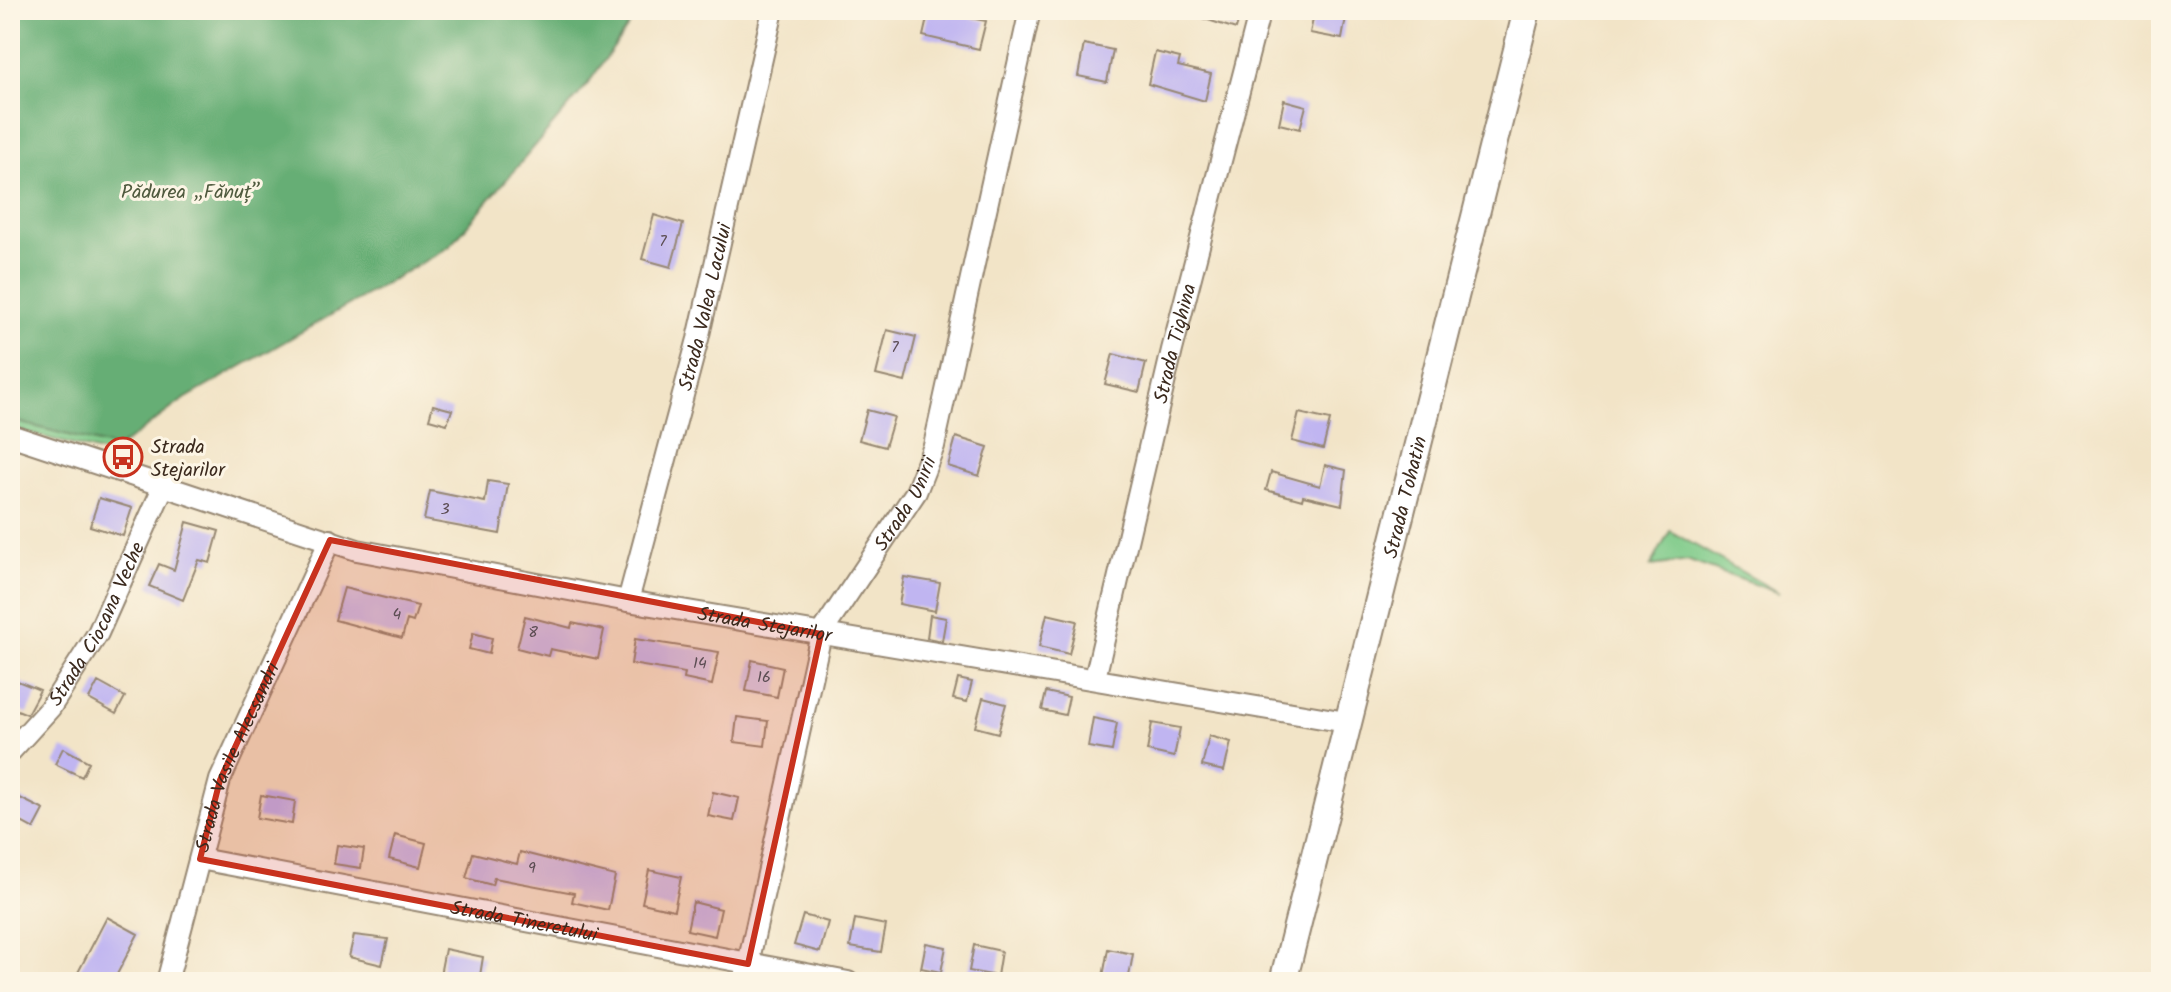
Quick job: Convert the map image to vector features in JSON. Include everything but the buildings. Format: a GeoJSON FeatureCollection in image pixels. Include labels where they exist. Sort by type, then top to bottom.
{"type":"FeatureCollection","features":[{"type":"Feature","properties":{"kind":"street","name":"Strada Valea Lacului"},"geometry":{"type":"LineString","coordinates":[[628,601],[698,339],[773,10]]}},
{"type":"Feature","properties":{"kind":"street","name":"Strada Unirii"},"geometry":{"type":"LineString","coordinates":[[746,973],[821,634],[916,492],[934,446],[1030,10]]}},
{"type":"Feature","properties":{"kind":"street","name":"Strada Tighina"},"geometry":{"type":"LineString","coordinates":[[1095,678],[1169,365],[1260,10]]}},
{"type":"Feature","properties":{"kind":"street","name":"Strada Tohatin"},"geometry":{"type":"LineString","coordinates":[[1283,982],[1527,10]]}},
{"type":"Feature","properties":{"kind":"street","name":"Strada Stejarilor"},"geometry":{"type":"LineString","coordinates":[[10,435],[165,483],[357,550],[628,601],[1346,722]]}},
{"type":"Feature","properties":{"kind":"street","name":"Strada Ciocana Veche"},"geometry":{"type":"LineString","coordinates":[[10,752],[50,708],[98,633],[165,483]]}},
{"type":"Feature","properties":{"kind":"street","name":"Strada Vasile Alecsandri"},"geometry":{"type":"LineString","coordinates":[[167,982],[220,780],[330,540]]}},
{"type":"Feature","properties":{"kind":"street","name":"Strada Tineretului"},"geometry":{"type":"LineString","coordinates":[[200,859],[746,973],[848,982]]}},
{"type":"Feature","properties":{"kind":"highlighted area"},"geometry":{"type":"Polygon","coordinates":[[[330,540],[821,634],[748,964],[200,859],[220,780],[330,540]]]}},
{"type":"Feature","properties":{"kind":"green space","name":"Pădurea „Fănuț”"},"geometry":{"type":"Polygon","coordinates":[[[10,10],[640,10],[587,85],[449,247],[183,400],[118,448],[10,420],[10,10]]]}},
{"type":"Feature","properties":{"kind":"green space"},"geometry":{"type":"Polygon","coordinates":[[[10,420],[118,448],[115,456],[10,428],[10,420]]]}},
{"type":"Feature","properties":{"kind":"green space"},"geometry":{"type":"Polygon","coordinates":[[[1670,531],[1779,593],[1689,561],[1651,566],[1670,531]]]}},
{"type":"Feature","properties":{"kind":"place","name":"Strada Stejarilor"},"geometry":{"type":"Point","coordinates":[123,457]}}]}
